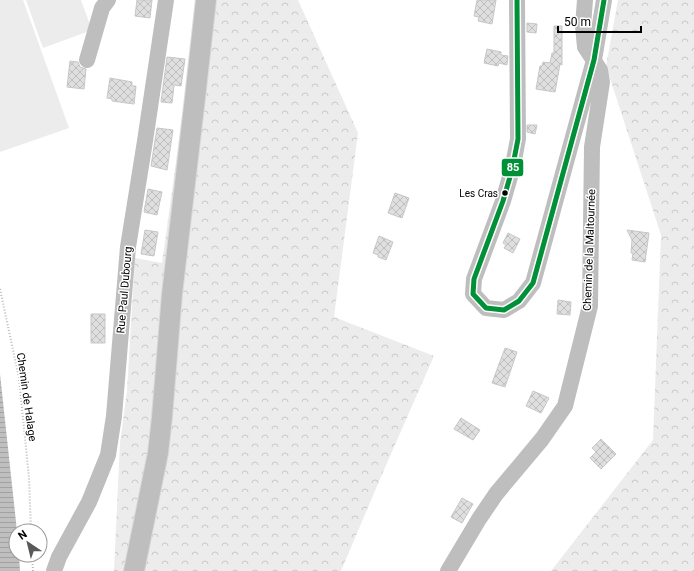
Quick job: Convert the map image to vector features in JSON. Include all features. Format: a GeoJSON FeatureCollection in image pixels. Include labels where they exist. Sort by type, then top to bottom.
{"type":"FeatureCollection","features":[{"type":"Feature","properties":{"kind":"main road"},"geometry":{"type":"LineString","coordinates":[[134,571],[158,453],[172,294],[206,0]]}},
{"type":"Feature","properties":{"kind":"street"},"geometry":{"type":"LineString","coordinates":[[87,60],[102,8],[108,0]]}},
{"type":"Feature","properties":{"kind":"street","name":"Rue Paul Dubourg"},"geometry":{"type":"LineString","coordinates":[[54,571],[59,557],[89,502],[108,455],[114,416],[128,247],[166,0]]}},
{"type":"Feature","properties":{"kind":"street"},"geometry":{"type":"LineString","coordinates":[[516,0],[518,139],[512,170],[503,201],[474,278],[473,294],[486,308],[504,310],[519,301],[533,283],[594,60],[604,0]]}},
{"type":"Feature","properties":{"kind":"street","name":"Chemin de la Maltournée"},"geometry":{"type":"LineString","coordinates":[[448,571],[478,519],[496,494],[542,439],[565,406],[590,306],[592,148],[602,82],[600,70],[585,47],[583,26],[585,0]]}},
{"type":"Feature","properties":{"kind":"path","name":"Chemin de Halage"},"geometry":{"type":"LineString","coordinates":[[0,290],[19,378],[29,478],[31,523]]}},
{"type":"Feature","properties":{"kind":"green space"},"geometry":{"type":"Polygon","coordinates":[[[0,0],[23,0],[69,128],[0,152],[0,0]]]}},
{"type":"Feature","properties":{"kind":"green space"},"geometry":{"type":"Polygon","coordinates":[[[26,0],[81,0],[92,30],[43,48],[26,0]]]}},
{"type":"Feature","properties":{"kind":"green space"},"geometry":{"type":"Polygon","coordinates":[[[217,0],[298,0],[358,133],[334,317],[434,356],[341,571],[114,571],[120,443],[127,391],[135,258],[162,263],[194,31],[217,0]]]}},
{"type":"Feature","properties":{"kind":"green space"},"geometry":{"type":"Polygon","coordinates":[[[618,0],[694,0],[694,571],[551,571],[653,440],[661,235],[606,66],[618,0]]]}},
{"type":"Feature","properties":{"kind":"shaded area"},"geometry":{"type":"Polygon","coordinates":[[[0,374],[16,523],[8,523],[8,563],[20,563],[20,571],[0,571],[0,374]]]}},
{"type":"Feature","properties":{"kind":"building"},"geometry":{"type":"Polygon","coordinates":[[[137,0],[152,0],[150,18],[135,16],[137,0]]]}},
{"type":"Feature","properties":{"kind":"building"},"geometry":{"type":"Polygon","coordinates":[[[477,0],[496,0],[492,24],[478,21],[479,17],[474,16],[477,0]]]}},
{"type":"Feature","properties":{"kind":"building"},"geometry":{"type":"Polygon","coordinates":[[[527,23],[537,24],[536,33],[527,32],[527,23]]]}},
{"type":"Feature","properties":{"kind":"building"},"geometry":{"type":"Polygon","coordinates":[[[554,26],[562,26],[562,65],[560,64],[555,92],[536,89],[540,66],[542,66],[543,62],[550,63],[552,53],[554,53],[554,26]]]}},
{"type":"Feature","properties":{"kind":"building"},"geometry":{"type":"Polygon","coordinates":[[[487,49],[501,52],[501,55],[508,56],[507,65],[499,63],[498,66],[484,63],[487,49]]]}},
{"type":"Feature","properties":{"kind":"building"},"geometry":{"type":"Polygon","coordinates":[[[167,57],[185,59],[181,86],[174,85],[172,103],[161,102],[167,57]]]}},
{"type":"Feature","properties":{"kind":"building"},"geometry":{"type":"Polygon","coordinates":[[[70,61],[78,62],[80,67],[86,69],[84,89],[67,87],[70,61]]]}},
{"type":"Feature","properties":{"kind":"building"},"geometry":{"type":"Polygon","coordinates":[[[110,78],[132,82],[132,86],[136,86],[134,104],[112,101],[112,99],[107,98],[110,78]]]}},
{"type":"Feature","properties":{"kind":"building"},"geometry":{"type":"Polygon","coordinates":[[[527,125],[537,125],[535,134],[527,132],[527,125]]]}},
{"type":"Feature","properties":{"kind":"building"},"geometry":{"type":"Polygon","coordinates":[[[157,128],[173,130],[167,170],[151,166],[157,128]]]}},
{"type":"Feature","properties":{"kind":"building"},"geometry":{"type":"Polygon","coordinates":[[[148,189],[162,192],[157,215],[144,212],[148,189]]]}},
{"type":"Feature","properties":{"kind":"building"},"geometry":{"type":"Polygon","coordinates":[[[395,193],[409,198],[402,218],[388,213],[395,193]]]}},
{"type":"Feature","properties":{"kind":"building"},"geometry":{"type":"Polygon","coordinates":[[[145,230],[158,232],[154,256],[141,254],[145,230]]]}},
{"type":"Feature","properties":{"kind":"building"},"geometry":{"type":"Polygon","coordinates":[[[627,230],[649,233],[645,262],[632,260],[632,240],[627,230]]]}},
{"type":"Feature","properties":{"kind":"building"},"geometry":{"type":"Polygon","coordinates":[[[508,233],[520,239],[513,253],[504,248],[506,245],[503,243],[508,233]]]}},
{"type":"Feature","properties":{"kind":"building"},"geometry":{"type":"Polygon","coordinates":[[[379,236],[393,242],[386,260],[373,253],[379,236]]]}},
{"type":"Feature","properties":{"kind":"building"},"geometry":{"type":"Polygon","coordinates":[[[558,300],[571,302],[570,315],[557,314],[558,300]]]}},
{"type":"Feature","properties":{"kind":"building"},"geometry":{"type":"Polygon","coordinates":[[[91,314],[105,314],[105,343],[91,343],[91,314]]]}},
{"type":"Feature","properties":{"kind":"building"},"geometry":{"type":"Polygon","coordinates":[[[505,348],[517,352],[505,387],[492,383],[505,348]]]}},
{"type":"Feature","properties":{"kind":"building"},"geometry":{"type":"Polygon","coordinates":[[[533,391],[549,398],[541,413],[526,406],[533,391]]]}},
{"type":"Feature","properties":{"kind":"building"},"geometry":{"type":"Polygon","coordinates":[[[461,418],[480,430],[473,440],[454,429],[461,418]]]}},
{"type":"Feature","properties":{"kind":"building"},"geometry":{"type":"Polygon","coordinates":[[[601,439],[616,454],[601,469],[590,458],[596,452],[592,448],[601,439]]]}},
{"type":"Feature","properties":{"kind":"building"},"geometry":{"type":"Polygon","coordinates":[[[462,498],[473,504],[462,523],[451,517],[462,498]]]}},
{"type":"Feature","properties":{"kind":"transit line","name":"85"},"geometry":{"type":"LineString","coordinates":[[517,0],[518,139],[512,170],[503,201],[474,279],[473,294],[486,308],[504,310],[519,301],[533,283],[594,60],[604,0]]}},
{"type":"Feature","properties":{"kind":"place","name":"Les Cras"},"geometry":{"type":"Point","coordinates":[505,193]}}]}
